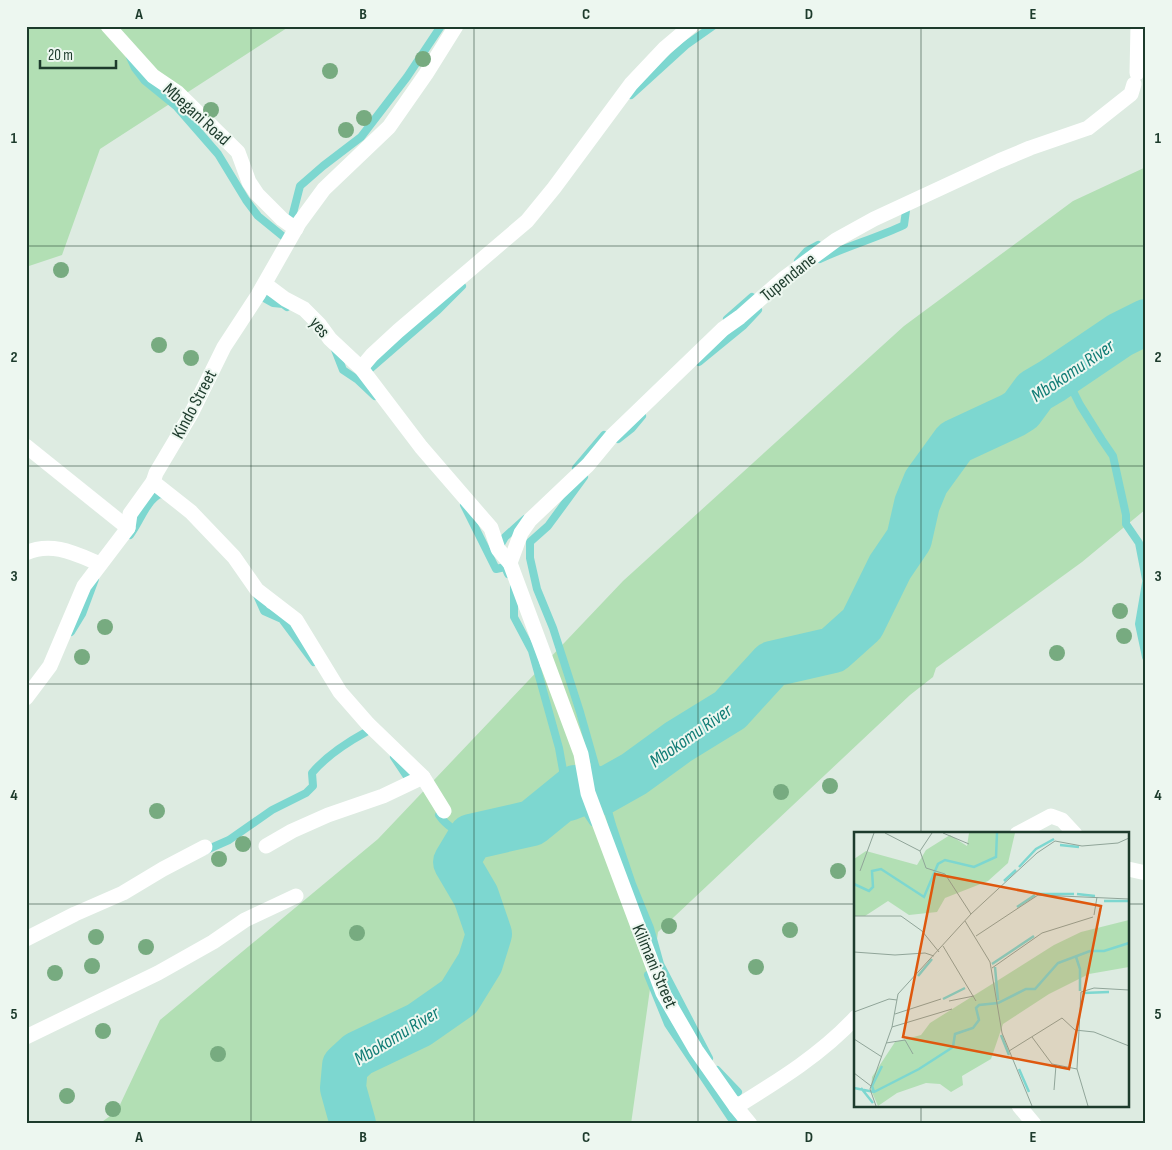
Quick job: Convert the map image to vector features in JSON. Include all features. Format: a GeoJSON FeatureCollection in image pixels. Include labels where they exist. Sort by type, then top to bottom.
{"type":"FeatureCollection","features":[{"type":"Feature","properties":{"kind":"street","name":"Mbegani Road"},"geometry":{"type":"LineString","coordinates":[[108,26],[153,76],[178,93],[233,146],[238,152],[249,182],[257,194],[296,230]]}},
{"type":"Feature","properties":{"kind":"street","name":"Kindo Street"},"geometry":{"type":"LineString","coordinates":[[26,698],[50,666],[84,586],[128,528],[130,514],[153,482],[191,414],[224,347],[296,230],[324,189],[389,127],[426,74],[456,26]]}},
{"type":"Feature","properties":{"kind":"street"},"geometry":{"type":"LineString","coordinates":[[365,373],[372,355],[418,313],[527,222],[631,84],[665,48],[691,26]]}},
{"type":"Feature","properties":{"kind":"street","name":"Tupendane"},"geometry":{"type":"LineString","coordinates":[[510,562],[522,533],[530,520],[588,465],[612,436],[723,329],[740,317],[803,263],[836,240],[874,219],[999,161],[1088,128],[1131,94],[1136,79],[1138,26]]}},
{"type":"Feature","properties":{"kind":"street","name":"yes"},"geometry":{"type":"LineString","coordinates":[[264,284],[285,299],[304,309],[319,324],[330,339],[365,373],[421,447],[491,528],[498,549],[510,562]]}},
{"type":"Feature","properties":{"kind":"street"},"geometry":{"type":"LineString","coordinates":[[26,446],[128,528]]}},
{"type":"Feature","properties":{"kind":"street"},"geometry":{"type":"LineString","coordinates":[[153,482],[191,512],[228,551],[257,590],[296,620],[340,692],[368,724],[423,777],[444,811]]}},
{"type":"Feature","properties":{"kind":"street"},"geometry":{"type":"LineString","coordinates":[[26,553],[35,549],[63,549],[100,564]]}},
{"type":"Feature","properties":{"kind":"street","name":"Kilimani Street"},"geometry":{"type":"LineString","coordinates":[[510,562],[581,754],[588,793],[663,993],[696,1050],[750,1124]]}},
{"type":"Feature","properties":{"kind":"street"},"geometry":{"type":"LineString","coordinates":[[266,846],[328,815],[383,796],[423,777]]}},
{"type":"Feature","properties":{"kind":"street"},"geometry":{"type":"LineString","coordinates":[[1021,832],[1051,816],[1062,820],[1073,832]]}},
{"type":"Feature","properties":{"kind":"street"},"geometry":{"type":"LineString","coordinates":[[26,939],[75,914],[123,893],[205,847]]}},
{"type":"Feature","properties":{"kind":"street"},"geometry":{"type":"LineString","coordinates":[[1130,869],[1146,872]]}},
{"type":"Feature","properties":{"kind":"street"},"geometry":{"type":"LineString","coordinates":[[26,1037],[158,973],[213,942],[245,920],[296,896]]}},
{"type":"Feature","properties":{"kind":"street"},"geometry":{"type":"LineString","coordinates":[[736,1107],[782,1078],[818,1052],[854,1019]]}},
{"type":"Feature","properties":{"kind":"street"},"geometry":{"type":"LineString","coordinates":[[1021,1108],[1034,1124]]}},
{"type":"Feature","properties":{"kind":"green space"},"geometry":{"type":"Polygon","coordinates":[[[26,26],[290,26],[100,149],[62,255],[26,267],[26,26]]]}},
{"type":"Feature","properties":{"kind":"green space"},"geometry":{"type":"Polygon","coordinates":[[[1146,167],[1146,509],[1082,562],[936,668],[933,677],[910,695],[658,932],[631,1124],[99,1124],[117,1111],[160,1020],[378,839],[623,581],[904,326],[1073,201],[1146,167]]]}},
{"type":"Feature","properties":{"kind":"waterway"},"geometry":{"type":"LineString","coordinates":[[290,225],[300,186],[361,137],[407,77],[441,26]]}},
{"type":"Feature","properties":{"kind":"waterway"},"geometry":{"type":"LineString","coordinates":[[631,95],[686,45],[713,26]]}},
{"type":"Feature","properties":{"kind":"waterway"},"geometry":{"type":"LineString","coordinates":[[130,57],[135,68],[145,81],[177,107],[218,154],[258,216],[285,238]]}},
{"type":"Feature","properties":{"kind":"waterway"},"geometry":{"type":"LineString","coordinates":[[820,259],[904,225],[907,203]]}},
{"type":"Feature","properties":{"kind":"waterway"},"geometry":{"type":"LineString","coordinates":[[798,261],[807,251],[818,245]]}},
{"type":"Feature","properties":{"kind":"waterway"},"geometry":{"type":"LineString","coordinates":[[363,375],[438,310],[462,286]]}},
{"type":"Feature","properties":{"kind":"waterway"},"geometry":{"type":"LineString","coordinates":[[257,294],[273,303],[283,304],[287,307]]}},
{"type":"Feature","properties":{"kind":"waterway"},"geometry":{"type":"LineString","coordinates":[[727,319],[752,297]]}},
{"type":"Feature","properties":{"kind":"waterway"},"geometry":{"type":"LineString","coordinates":[[699,362],[743,326],[758,310]]}},
{"type":"Feature","properties":{"kind":"waterway","name":"Mbokomu River"},"geometry":{"type":"LineString","coordinates":[[353,1124],[343,1088],[345,1066],[358,1054],[419,1025],[459,997],[480,963],[489,934],[476,896],[456,862],[471,837],[532,823],[575,788],[568,798],[594,788],[602,792],[634,774],[678,742],[730,710],[772,664],[833,650],[862,624],[890,567],[909,539],[917,504],[926,482],[955,442],[1021,410],[1035,391],[1120,335],[1146,322]]}},
{"type":"Feature","properties":{"kind":"waterway"},"geometry":{"type":"LineString","coordinates":[[334,347],[343,370],[358,380],[375,396]]}},
{"type":"Feature","properties":{"kind":"waterway"},"geometry":{"type":"LineString","coordinates":[[1086,359],[1083,366],[1068,381],[1080,405],[1113,456],[1126,515],[1126,524],[1139,543],[1146,579]]}},
{"type":"Feature","properties":{"kind":"waterway"},"geometry":{"type":"LineString","coordinates":[[618,439],[632,428],[642,416]]}},
{"type":"Feature","properties":{"kind":"waterway"},"geometry":{"type":"LineString","coordinates":[[576,468],[604,435]]}},
{"type":"Feature","properties":{"kind":"waterway"},"geometry":{"type":"LineString","coordinates":[[584,477],[548,526],[530,542],[530,558],[537,589],[553,628],[580,712],[612,825],[632,884],[650,928],[660,964],[709,1058]]}},
{"type":"Feature","properties":{"kind":"waterway"},"geometry":{"type":"LineString","coordinates":[[130,535],[155,497],[160,494],[167,495]]}},
{"type":"Feature","properties":{"kind":"waterway"},"geometry":{"type":"LineString","coordinates":[[464,505],[496,569],[505,567],[508,574]]}},
{"type":"Feature","properties":{"kind":"waterway"},"geometry":{"type":"LineString","coordinates":[[498,549],[505,537],[525,519]]}},
{"type":"Feature","properties":{"kind":"waterway"},"geometry":{"type":"LineString","coordinates":[[71,632],[82,614],[95,579]]}},
{"type":"Feature","properties":{"kind":"waterway"},"geometry":{"type":"LineString","coordinates":[[1146,583],[1139,624],[1146,657]]}},
{"type":"Feature","properties":{"kind":"waterway"},"geometry":{"type":"LineString","coordinates":[[514,587],[514,617],[532,651],[559,748],[568,798]]}},
{"type":"Feature","properties":{"kind":"waterway"},"geometry":{"type":"LineString","coordinates":[[256,593],[264,611],[282,619],[314,662]]}},
{"type":"Feature","properties":{"kind":"waterway"},"geometry":{"type":"LineString","coordinates":[[204,851],[229,840],[272,810],[306,793],[313,786],[312,773],[337,750],[366,732]]}},
{"type":"Feature","properties":{"kind":"waterway"},"geometry":{"type":"LineString","coordinates":[[394,757],[408,778],[415,781]]}},
{"type":"Feature","properties":{"kind":"waterway"},"geometry":{"type":"LineString","coordinates":[[575,788],[583,807],[593,822]]}},
{"type":"Feature","properties":{"kind":"waterway"},"geometry":{"type":"LineString","coordinates":[[439,815],[453,829],[471,837]]}},
{"type":"Feature","properties":{"kind":"waterway"},"geometry":{"type":"LineString","coordinates":[[648,975],[668,1024],[735,1124]]}},
{"type":"Feature","properties":{"kind":"waterway"},"geometry":{"type":"LineString","coordinates":[[717,1070],[738,1092]]}}]}
